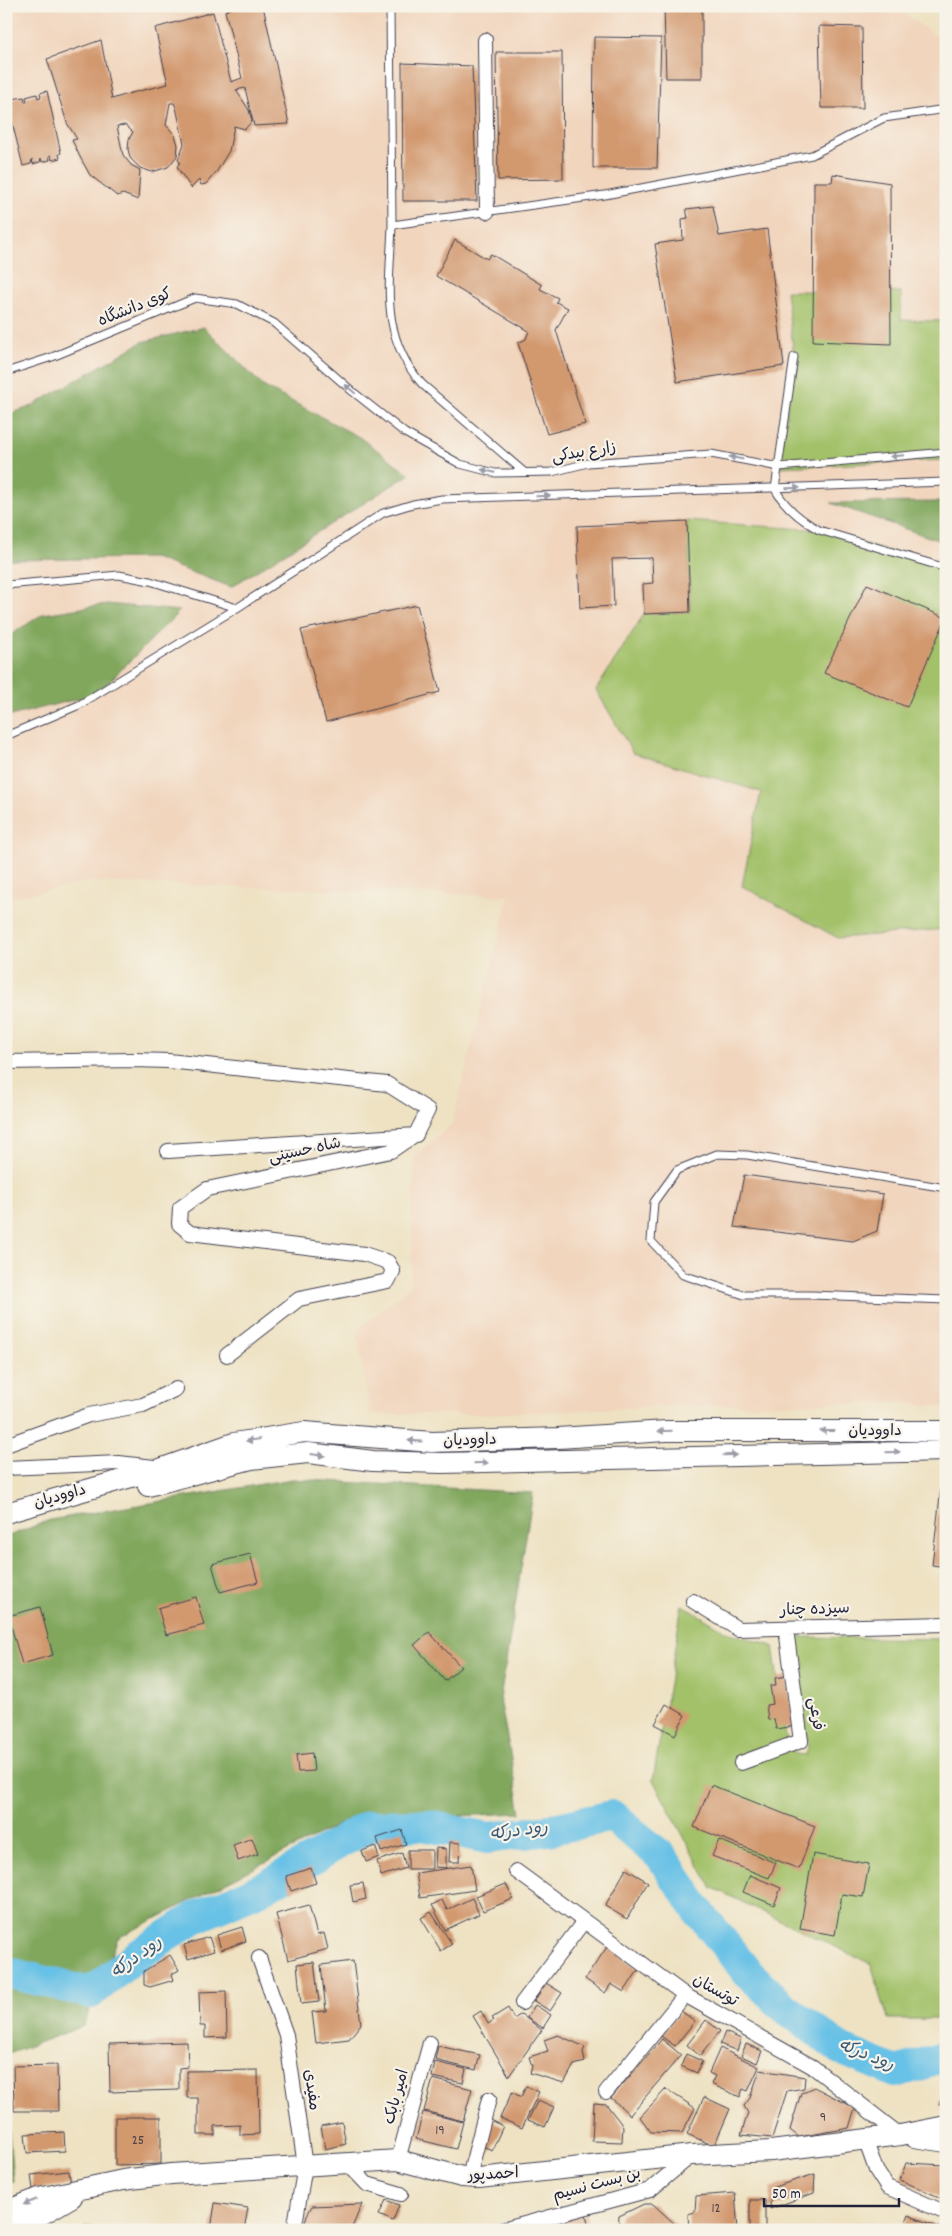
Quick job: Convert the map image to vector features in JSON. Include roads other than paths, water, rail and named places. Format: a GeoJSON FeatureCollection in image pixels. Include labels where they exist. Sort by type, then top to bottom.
{"type":"FeatureCollection","features":[{"type":"Feature","properties":{"kind":"street"},"geometry":{"type":"LineString","coordinates":[[485,40],[487,212]]}},
{"type":"Feature","properties":{"kind":"street","name":"شاه حسینی"},"geometry":{"type":"LineString","coordinates":[[6,1062],[168,1061],[387,1084],[428,1110],[416,1134],[391,1151],[207,1189],[180,1208],[179,1224],[190,1233],[364,1254],[388,1262],[393,1270],[388,1281],[298,1299],[227,1355]]}},
{"type":"Feature","properties":{"kind":"street"},"geometry":{"type":"LineString","coordinates":[[168,1151],[416,1134]]}},
{"type":"Feature","properties":{"kind":"street"},"geometry":{"type":"LineString","coordinates":[[6,1445],[89,1415],[143,1405],[176,1389]]}},
{"type":"Feature","properties":{"kind":"street","name":"داوودیان"},"geometry":{"type":"LineString","coordinates":[[6,1525],[165,1475],[234,1443],[304,1432],[432,1442],[558,1438],[666,1431],[946,1431]]}},
{"type":"Feature","properties":{"kind":"street"},"geometry":{"type":"LineString","coordinates":[[753,1431],[762,1455]]}},
{"type":"Feature","properties":{"kind":"street","name":"داوودیان"},"geometry":{"type":"LineString","coordinates":[[6,1513],[165,1475],[251,1459],[308,1453],[373,1461],[442,1464],[946,1451]]}},
{"type":"Feature","properties":{"kind":"street"},"geometry":{"type":"LineString","coordinates":[[6,1468],[120,1463],[165,1475]]}},
{"type":"Feature","properties":{"kind":"street","name":"سیزده چنار"},"geometry":{"type":"LineString","coordinates":[[693,1601],[738,1629],[946,1624]]}},
{"type":"Feature","properties":{"kind":"street","name":"فرعی"},"geometry":{"type":"LineString","coordinates":[[741,1763],[801,1742],[786,1629]]}},
{"type":"Feature","properties":{"kind":"street","name":"توتستان"},"geometry":{"type":"LineString","coordinates":[[516,1871],[686,1995],[813,2067],[900,2135]]}},
{"type":"Feature","properties":{"kind":"street"},"geometry":{"type":"LineString","coordinates":[[522,2003],[584,1921]]}},
{"type":"Feature","properties":{"kind":"street","name":"مفیدی"},"geometry":{"type":"LineString","coordinates":[[259,1958],[286,2035],[305,2166],[294,2230]]}},
{"type":"Feature","properties":{"kind":"street"},"geometry":{"type":"LineString","coordinates":[[606,2092],[686,1995]]}},
{"type":"Feature","properties":{"kind":"street","name":"امیر بابک"},"geometry":{"type":"LineString","coordinates":[[398,2160],[430,2043]]}},
{"type":"Feature","properties":{"kind":"street"},"geometry":{"type":"LineString","coordinates":[[469,2177],[488,2099]]}},
{"type":"Feature","properties":{"kind":"street","name":"احمدپور"},"geometry":{"type":"LineString","coordinates":[[6,2211],[39,2198],[123,2180],[172,2174],[398,2160],[479,2178],[692,2156],[771,2151],[900,2135],[946,2126]]}},
{"type":"Feature","properties":{"kind":"street","name":"احمدپور"},"geometry":{"type":"LineString","coordinates":[[900,2135],[946,2142]]}},
{"type":"Feature","properties":{"kind":"street"},"geometry":{"type":"LineString","coordinates":[[865,2139],[876,2170],[888,2187],[946,2213]]}},
{"type":"Feature","properties":{"kind":"street","name":"بن بست نسیم"},"geometry":{"type":"LineString","coordinates":[[502,2230],[650,2190],[692,2156]]}},
{"type":"Feature","properties":{"kind":"street"},"geometry":{"type":"LineString","coordinates":[[347,2163],[367,2184],[400,2194]]}},
{"type":"Feature","properties":{"kind":"street","name":"احمدپور"},"geometry":{"type":"LineString","coordinates":[[6,2229],[41,2215],[89,2187]]}},
{"type":"Feature","properties":{"kind":"lane"},"geometry":{"type":"LineString","coordinates":[[390,6],[392,225],[389,314],[397,345],[408,368],[422,384],[524,472]]}},
{"type":"Feature","properties":{"kind":"lane"},"geometry":{"type":"LineString","coordinates":[[392,225],[605,195],[812,156],[884,118],[946,109]]}},
{"type":"Feature","properties":{"kind":"lane","name":"کوی دانشگاه"},"geometry":{"type":"LineString","coordinates":[[6,372],[52,357],[195,298],[237,304],[274,323]]}},
{"type":"Feature","properties":{"kind":"lane","name":"زارع بیدکی"},"geometry":{"type":"LineString","coordinates":[[274,323],[352,391],[405,433],[460,464],[494,473],[552,472],[588,463],[711,454],[779,467],[946,452]]}},
{"type":"Feature","properties":{"kind":"lane"},"geometry":{"type":"LineString","coordinates":[[794,357],[779,467],[774,489],[794,513],[819,530],[946,568]]}},
{"type":"Feature","properties":{"kind":"lane"},"geometry":{"type":"LineString","coordinates":[[6,736],[79,706],[237,608],[384,513],[414,504],[442,499],[946,482]]}},
{"type":"Feature","properties":{"kind":"lane"},"geometry":{"type":"LineString","coordinates":[[6,584],[119,575],[150,581],[237,608]]}},
{"type":"Feature","properties":{"kind":"lane"},"geometry":{"type":"LineString","coordinates":[[946,1188],[747,1155],[717,1154],[677,1170],[654,1202],[651,1241],[683,1276],[744,1295],[811,1295],[946,1300]]}},
{"type":"Feature","properties":{"kind":"waterway","name":"رود درکه"},"geometry":{"type":"LineString","coordinates":[[6,1972],[91,1993],[131,1960],[194,1918],[265,1887],[368,1826],[423,1825],[488,1838],[549,1830],[612,1816],[661,1856],[699,1912],[747,1972],[784,2007],[840,2049],[896,2072],[946,2057]]}}]}
